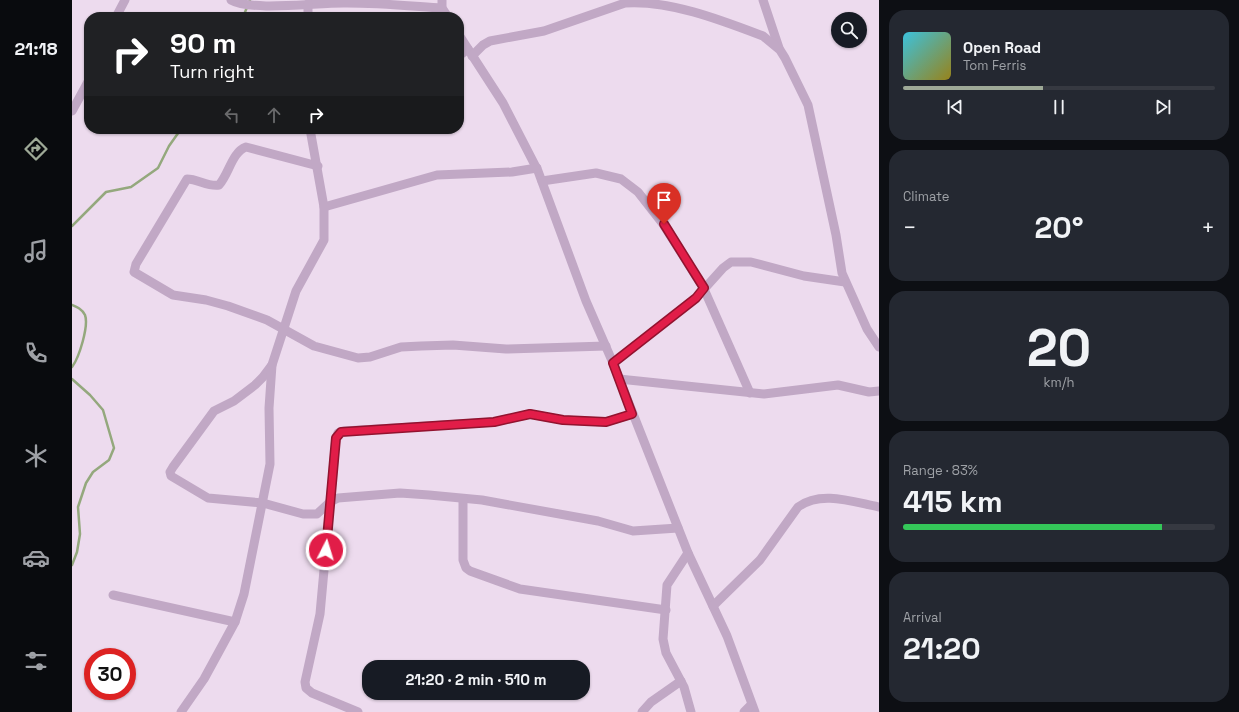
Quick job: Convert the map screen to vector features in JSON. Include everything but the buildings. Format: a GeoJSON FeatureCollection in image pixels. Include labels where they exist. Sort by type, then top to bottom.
{"type":"FeatureCollection","features":[{"type":"Feature","properties":{"kind":"street"},"geometry":{"type":"LineString","coordinates":[[119,12],[125,0]]}},
{"type":"Feature","properties":{"kind":"street"},"geometry":{"type":"LineString","coordinates":[[231,0],[261,5],[346,3],[442,4]]}},
{"type":"Feature","properties":{"kind":"street"},"geometry":{"type":"LineString","coordinates":[[763,0],[780,50],[799,84],[811,113],[836,236],[838,259],[845,282],[867,329],[879,347]]}},
{"type":"Feature","properties":{"kind":"street"},"geometry":{"type":"LineString","coordinates":[[464,54],[486,42],[544,31],[619,2],[648,1],[680,7],[763,36],[780,50]]}},
{"type":"Feature","properties":{"kind":"street"},"geometry":{"type":"LineString","coordinates":[[308,4],[308,12]]}},
{"type":"Feature","properties":{"kind":"street"},"geometry":{"type":"LineString","coordinates":[[464,43],[506,108],[537,168],[586,301],[613,363],[688,553],[727,636],[753,708],[744,712]]}},
{"type":"Feature","properties":{"kind":"street"},"geometry":{"type":"LineString","coordinates":[[72,111],[84,89]]}},
{"type":"Feature","properties":{"kind":"street"},"geometry":{"type":"LineString","coordinates":[[181,712],[204,679],[235,622],[244,594],[270,464],[269,408],[272,365],[296,291],[324,240],[324,206],[311,134]]}},
{"type":"Feature","properties":{"kind":"street"},"geometry":{"type":"LineString","coordinates":[[318,166],[246,147],[238,152],[229,171],[219,185],[215,186],[194,179],[187,179],[182,184],[134,270],[137,275],[173,295],[216,302],[253,315],[283,328],[314,346],[358,358],[370,357],[401,347],[421,346],[453,345],[506,349],[606,346]]}},
{"type":"Feature","properties":{"kind":"street"},"geometry":{"type":"LineString","coordinates":[[324,206],[437,175],[512,172],[537,168]]}},
{"type":"Feature","properties":{"kind":"street"},"geometry":{"type":"LineString","coordinates":[[542,181],[596,173],[621,179],[638,192],[664,224],[704,288],[750,393]]}},
{"type":"Feature","properties":{"kind":"street"},"geometry":{"type":"LineString","coordinates":[[613,363],[696,298],[727,264],[737,261],[751,262],[816,279],[845,282]]}},
{"type":"Feature","properties":{"kind":"street"},"geometry":{"type":"LineString","coordinates":[[272,365],[261,380],[234,401],[211,415],[173,466],[170,474],[172,476],[208,498],[263,503],[310,514],[320,512],[330,502],[338,498],[400,493],[463,499],[598,521],[633,531],[678,528]]}},
{"type":"Feature","properties":{"kind":"street"},"geometry":{"type":"LineString","coordinates":[[619,379],[750,393],[774,394],[838,385],[869,392],[879,391]]}},
{"type":"Feature","properties":{"kind":"street"},"geometry":{"type":"LineString","coordinates":[[358,712],[312,693],[306,688],[320,614],[336,438],[341,432],[494,422],[530,414],[563,420],[606,422],[632,414]]}},
{"type":"Feature","properties":{"kind":"street"},"geometry":{"type":"LineString","coordinates":[[463,499],[463,560],[466,568],[470,571],[520,589],[666,610]]}},
{"type":"Feature","properties":{"kind":"street"},"geometry":{"type":"LineString","coordinates":[[713,606],[760,560],[798,507],[805,502],[834,499],[879,507]]}},
{"type":"Feature","properties":{"kind":"street"},"geometry":{"type":"LineString","coordinates":[[688,553],[667,585],[664,645],[681,681],[691,712]]}},
{"type":"Feature","properties":{"kind":"street"},"geometry":{"type":"LineString","coordinates":[[113,595],[235,622]]}},
{"type":"Feature","properties":{"kind":"street"},"geometry":{"type":"LineString","coordinates":[[642,712],[655,699],[681,681]]}},
{"type":"Feature","properties":{"kind":"waterway"},"geometry":{"type":"LineString","coordinates":[[245,12],[250,0]]}},
{"type":"Feature","properties":{"kind":"waterway"},"geometry":{"type":"LineString","coordinates":[[72,226],[106,192],[131,187],[158,168],[169,146],[177,134]]}},
{"type":"Feature","properties":{"kind":"waterway"},"geometry":{"type":"LineString","coordinates":[[72,305],[78,307],[82,311],[86,320],[83,342],[78,357],[72,367]]}},
{"type":"Feature","properties":{"kind":"waterway"},"geometry":{"type":"LineString","coordinates":[[72,379],[90,395],[103,410],[114,448],[109,460],[93,472],[86,483],[78,507],[80,534],[77,552],[72,565]]}},
{"type":"Feature","properties":{"kind":"route"},"geometry":{"type":"LineString","coordinates":[[326,550],[336,438],[338,433],[344,431],[494,422],[530,414],[563,420],[597,422],[606,422],[632,414],[613,363],[696,298],[704,288],[664,224]]}}]}
